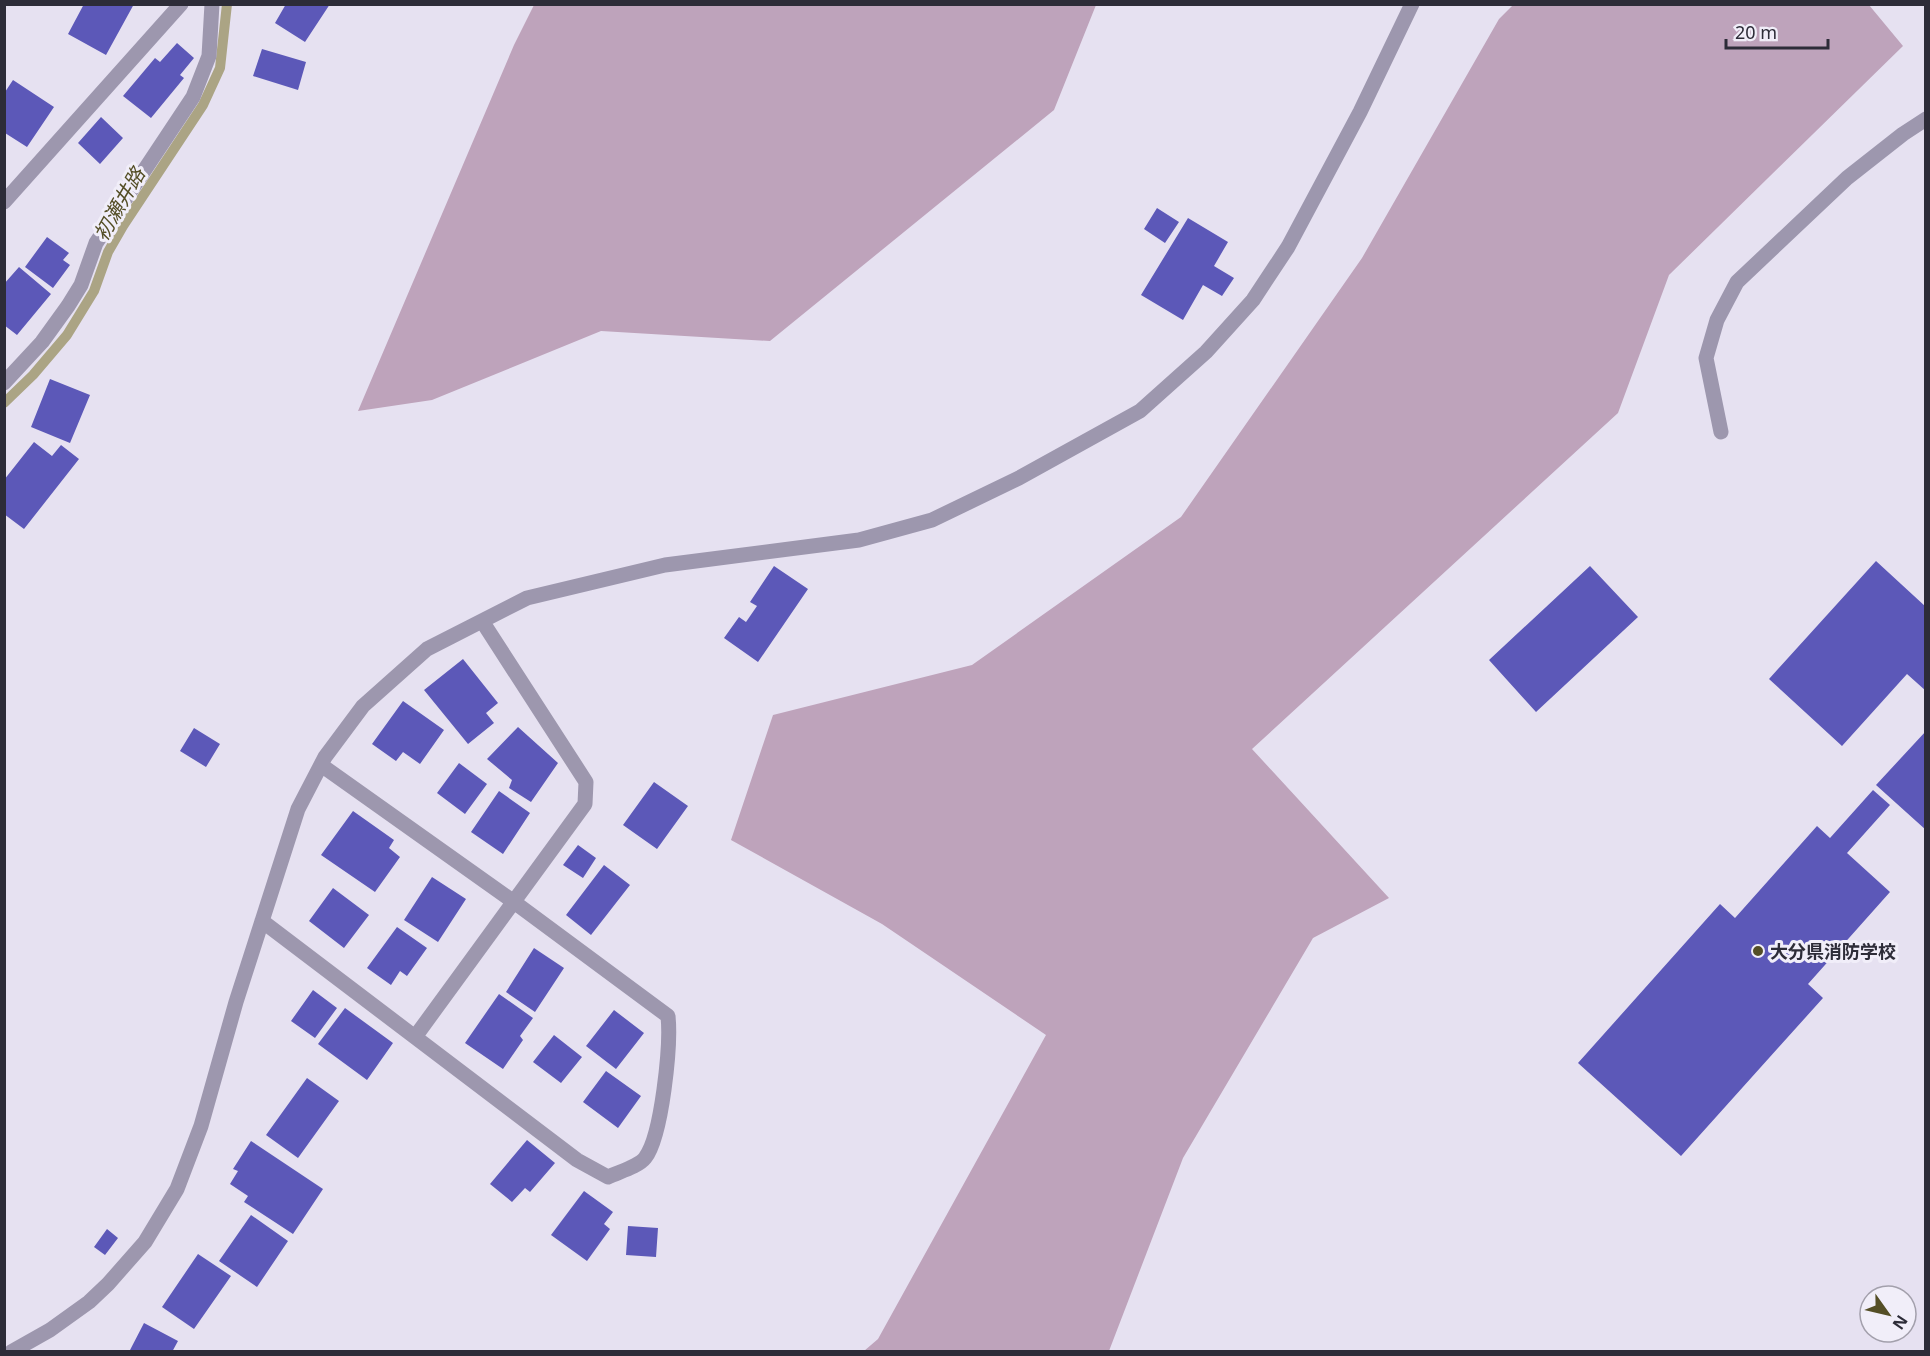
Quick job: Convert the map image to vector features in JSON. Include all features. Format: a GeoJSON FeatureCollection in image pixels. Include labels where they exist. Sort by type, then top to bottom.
{"type":"FeatureCollection","features":[{"type":"Feature","properties":{"kind":"street"},"geometry":{"type":"LineString","coordinates":[[4,202],[181,4]]}},
{"type":"Feature","properties":{"kind":"street"},"geometry":{"type":"LineString","coordinates":[[4,383],[42,342],[68,306],[81,285],[96,243],[193,97],[209,56],[212,4]]}},
{"type":"Feature","properties":{"kind":"street"},"geometry":{"type":"LineString","coordinates":[[11,1352],[50,1330],[89,1302],[123,1267],[163,1213],[177,1189],[201,1126],[298,809],[321,765],[371,699],[427,649],[527,598],[665,565],[859,540],[932,520],[1019,478],[1140,411],[1206,352],[1253,300],[1282,256],[1360,112],[1412,4]]}},
{"type":"Feature","properties":{"kind":"street"},"geometry":{"type":"LineString","coordinates":[[1721,432],[1706,358],[1718,320],[1737,282],[1847,178],[1902,134],[1926,119]]}},
{"type":"Feature","properties":{"kind":"street"},"geometry":{"type":"LineString","coordinates":[[415,1037],[585,804],[586,782],[482,621]]}},
{"type":"Feature","properties":{"kind":"street"},"geometry":{"type":"LineString","coordinates":[[262,921],[577,1160],[608,1177],[644,1160],[654,1142],[670,1038],[668,1016],[514,902],[321,765]]}},
{"type":"Feature","properties":{"kind":"shaded area"},"geometry":{"type":"Polygon","coordinates":[[[534,4],[1096,5],[1054,110],[770,341],[601,331],[432,400],[358,411],[514,45],[534,4]]]}},
{"type":"Feature","properties":{"kind":"shaded area"},"geometry":{"type":"Polygon","coordinates":[[[1513,5],[1869,5],[1903,46],[1669,275],[1618,413],[1252,749],[1389,898],[1313,938],[1183,1158],[1109,1351],[864,1351],[878,1339],[1046,1035],[882,924],[731,840],[773,715],[972,665],[1181,517],[1362,258],[1499,19],[1513,5]]]}},
{"type":"Feature","properties":{"kind":"building"},"geometry":{"type":"Polygon","coordinates":[[[84,4],[134,4],[106,55],[68,34],[84,4]]]}},
{"type":"Feature","properties":{"kind":"building"},"geometry":{"type":"Polygon","coordinates":[[[286,4],[330,4],[305,42],[275,23],[286,4]]]}},
{"type":"Feature","properties":{"kind":"building"},"geometry":{"type":"Polygon","coordinates":[[[177,43],[194,58],[180,75],[184,78],[151,118],[123,96],[155,58],[160,62],[177,43]]]}},
{"type":"Feature","properties":{"kind":"building"},"geometry":{"type":"Polygon","coordinates":[[[262,49],[306,62],[298,90],[253,76],[262,49]]]}},
{"type":"Feature","properties":{"kind":"building"},"geometry":{"type":"Polygon","coordinates":[[[13,80],[54,107],[27,147],[5,133],[5,92],[13,80]]]}},
{"type":"Feature","properties":{"kind":"building"},"geometry":{"type":"Polygon","coordinates":[[[101,117],[123,138],[100,164],[78,143],[101,117]]]}},
{"type":"Feature","properties":{"kind":"building"},"geometry":{"type":"Polygon","coordinates":[[[1157,208],[1179,222],[1165,243],[1144,229],[1157,208]]]}},
{"type":"Feature","properties":{"kind":"building"},"geometry":{"type":"Polygon","coordinates":[[[1188,218],[1228,242],[1214,266],[1234,278],[1222,296],[1203,285],[1183,320],[1141,295],[1188,218]]]}},
{"type":"Feature","properties":{"kind":"building"},"geometry":{"type":"Polygon","coordinates":[[[47,237],[69,253],[63,260],[70,265],[53,288],[25,267],[47,237]]]}},
{"type":"Feature","properties":{"kind":"building"},"geometry":{"type":"Polygon","coordinates":[[[19,267],[51,294],[17,335],[4,325],[4,284],[19,267]]]}},
{"type":"Feature","properties":{"kind":"building"},"geometry":{"type":"Polygon","coordinates":[[[50,379],[90,395],[70,443],[31,427],[50,379]]]}},
{"type":"Feature","properties":{"kind":"building"},"geometry":{"type":"Polygon","coordinates":[[[34,442],[52,456],[61,445],[79,459],[24,529],[4,514],[4,480],[34,442]]]}},
{"type":"Feature","properties":{"kind":"building"},"geometry":{"type":"Polygon","coordinates":[[[1876,561],[1926,607],[1926,691],[1907,674],[1842,746],[1769,679],[1876,561]]]}},
{"type":"Feature","properties":{"kind":"building"},"geometry":{"type":"Polygon","coordinates":[[[774,566],[808,589],[758,662],[724,638],[739,617],[746,622],[757,606],[750,602],[774,566]]]}},
{"type":"Feature","properties":{"kind":"building"},"geometry":{"type":"Polygon","coordinates":[[[1590,566],[1638,617],[1536,712],[1489,660],[1590,566]]]}},
{"type":"Feature","properties":{"kind":"building"},"geometry":{"type":"Polygon","coordinates":[[[463,659],[498,703],[486,713],[494,723],[468,744],[424,690],[463,659]]]}},
{"type":"Feature","properties":{"kind":"building"},"geometry":{"type":"Polygon","coordinates":[[[403,701],[444,730],[420,764],[403,752],[396,761],[372,744],[403,701]]]}},
{"type":"Feature","properties":{"kind":"building"},"geometry":{"type":"Polygon","coordinates":[[[518,727],[558,763],[531,802],[509,788],[512,780],[487,759],[518,727]]]}},
{"type":"Feature","properties":{"kind":"building"},"geometry":{"type":"Polygon","coordinates":[[[194,728],[220,744],[206,767],[180,751],[194,728]]]}},
{"type":"Feature","properties":{"kind":"building"},"geometry":{"type":"Polygon","coordinates":[[[1926,731],[1926,830],[1876,785],[1926,731]]]}},
{"type":"Feature","properties":{"kind":"building"},"geometry":{"type":"Polygon","coordinates":[[[459,763],[487,784],[465,814],[437,793],[459,763]]]}},
{"type":"Feature","properties":{"kind":"building"},"geometry":{"type":"Polygon","coordinates":[[[654,782],[688,806],[657,849],[623,825],[654,782]]]}},
{"type":"Feature","properties":{"kind":"building","name":"大分県消防学校"},"geometry":{"type":"Polygon","coordinates":[[[1873,790],[1890,805],[1847,853],[1890,892],[1808,984],[1823,998],[1681,1156],[1578,1063],[1720,904],[1735,918],[1817,826],[1830,838],[1873,790]]]}},
{"type":"Feature","properties":{"kind":"building"},"geometry":{"type":"Polygon","coordinates":[[[499,791],[530,813],[503,854],[471,832],[499,791]]]}},
{"type":"Feature","properties":{"kind":"building"},"geometry":{"type":"Polygon","coordinates":[[[353,811],[394,840],[389,848],[400,857],[375,892],[321,855],[353,811]]]}},
{"type":"Feature","properties":{"kind":"building"},"geometry":{"type":"Polygon","coordinates":[[[578,845],[596,858],[583,878],[563,865],[578,845]]]}},
{"type":"Feature","properties":{"kind":"building"},"geometry":{"type":"Polygon","coordinates":[[[604,865],[630,885],[591,935],[566,915],[604,865]]]}},
{"type":"Feature","properties":{"kind":"building"},"geometry":{"type":"Polygon","coordinates":[[[432,877],[466,899],[438,942],[404,920],[432,877]]]}},
{"type":"Feature","properties":{"kind":"building"},"geometry":{"type":"Polygon","coordinates":[[[333,888],[369,915],[344,948],[309,921],[333,888]]]}},
{"type":"Feature","properties":{"kind":"building"},"geometry":{"type":"Polygon","coordinates":[[[397,927],[427,948],[407,976],[400,971],[391,985],[367,968],[397,927]]]}},
{"type":"Feature","properties":{"kind":"building"},"geometry":{"type":"Polygon","coordinates":[[[534,948],[564,968],[535,1012],[506,992],[534,948]]]}},
{"type":"Feature","properties":{"kind":"building"},"geometry":{"type":"Polygon","coordinates":[[[313,990],[337,1008],[315,1038],[291,1021],[313,990]]]}},
{"type":"Feature","properties":{"kind":"building"},"geometry":{"type":"Polygon","coordinates":[[[499,994],[533,1018],[520,1036],[523,1040],[503,1069],[465,1043],[499,994]]]}},
{"type":"Feature","properties":{"kind":"building"},"geometry":{"type":"Polygon","coordinates":[[[345,1008],[393,1043],[367,1080],[318,1044],[345,1008]]]}},
{"type":"Feature","properties":{"kind":"building"},"geometry":{"type":"Polygon","coordinates":[[[614,1010],[644,1033],[616,1069],[586,1046],[614,1010]]]}},
{"type":"Feature","properties":{"kind":"building"},"geometry":{"type":"Polygon","coordinates":[[[554,1035],[582,1057],[561,1083],[533,1062],[554,1035]]]}},
{"type":"Feature","properties":{"kind":"building"},"geometry":{"type":"Polygon","coordinates":[[[606,1071],[641,1096],[618,1128],[583,1102],[606,1071]]]}},
{"type":"Feature","properties":{"kind":"building"},"geometry":{"type":"Polygon","coordinates":[[[307,1078],[339,1101],[298,1158],[266,1135],[307,1078]]]}},
{"type":"Feature","properties":{"kind":"building"},"geometry":{"type":"Polygon","coordinates":[[[527,1140],[555,1163],[530,1192],[525,1188],[512,1202],[490,1184],[527,1140]]]}},
{"type":"Feature","properties":{"kind":"building"},"geometry":{"type":"Polygon","coordinates":[[[251,1141],[323,1189],[293,1234],[244,1202],[248,1196],[230,1184],[238,1171],[233,1169],[251,1141]]]}},
{"type":"Feature","properties":{"kind":"building"},"geometry":{"type":"Polygon","coordinates":[[[584,1191],[613,1212],[604,1224],[610,1229],[587,1261],[551,1235],[584,1191]]]}},
{"type":"Feature","properties":{"kind":"building"},"geometry":{"type":"Polygon","coordinates":[[[251,1215],[288,1241],[257,1287],[219,1261],[251,1215]]]}},
{"type":"Feature","properties":{"kind":"building"},"geometry":{"type":"Polygon","coordinates":[[[628,1226],[658,1228],[656,1257],[626,1255],[628,1226]]]}},
{"type":"Feature","properties":{"kind":"building"},"geometry":{"type":"Polygon","coordinates":[[[107,1229],[118,1238],[105,1255],[94,1247],[107,1229]]]}},
{"type":"Feature","properties":{"kind":"building"},"geometry":{"type":"Polygon","coordinates":[[[198,1254],[231,1276],[194,1329],[162,1307],[198,1254]]]}},
{"type":"Feature","properties":{"kind":"building"},"geometry":{"type":"Polygon","coordinates":[[[144,1323],[178,1341],[172,1352],[129,1352],[144,1323]]]}},
{"type":"Feature","properties":{"kind":"waterway","name":"初瀬井路"},"geometry":{"type":"LineString","coordinates":[[4,403],[33,375],[67,335],[94,291],[108,252],[123,226],[203,105],[220,68],[227,4]]}},
{"type":"Feature","properties":{"kind":"place","name":"大分県消防学校"},"geometry":{"type":"Point","coordinates":[1758,951]}}]}
